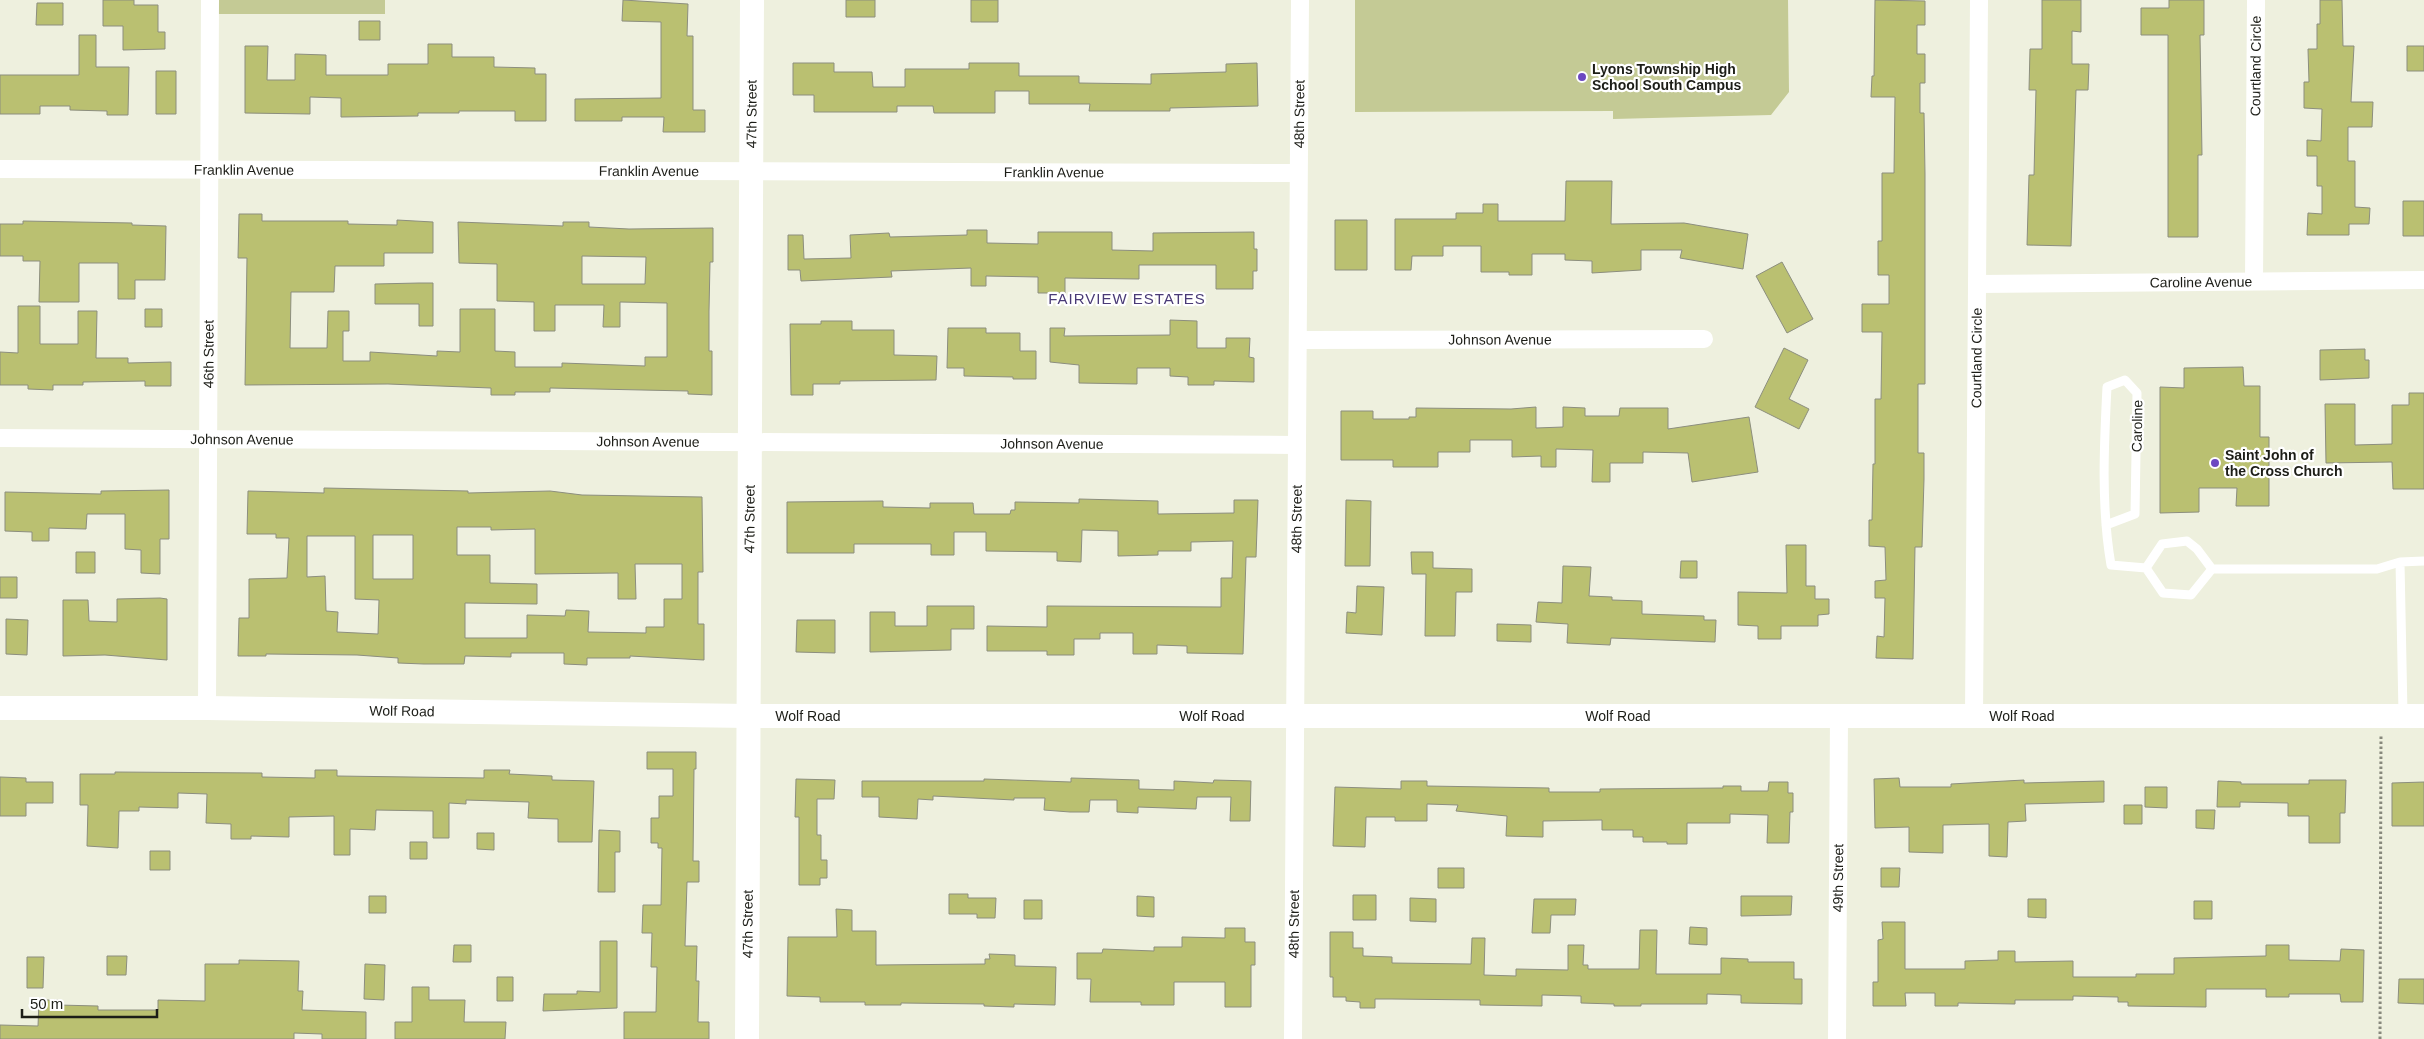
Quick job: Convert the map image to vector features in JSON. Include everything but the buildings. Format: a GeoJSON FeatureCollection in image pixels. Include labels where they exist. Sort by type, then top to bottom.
{"type":"FeatureCollection","features":[{"type":"Feature","properties":{"kind":"main road","name":"47th Street"},"geometry":{"type":"LineString","coordinates":[[747,1039],[752,0]]}},
{"type":"Feature","properties":{"kind":"main road","name":"Wolf Road"},"geometry":{"type":"LineString","coordinates":[[0,708],[207,708],[748,716],[2403,716]]}},
{"type":"Feature","properties":{"kind":"street","name":"46th Street"},"geometry":{"type":"LineString","coordinates":[[207,708],[210,0]]}},
{"type":"Feature","properties":{"kind":"street","name":"48th Street"},"geometry":{"type":"LineString","coordinates":[[1293,1039],[1300,0]]}},
{"type":"Feature","properties":{"kind":"street","name":"Courtland Circle"},"geometry":{"type":"LineString","coordinates":[[1974,716],[1979,284],[1979,0]]}},
{"type":"Feature","properties":{"kind":"street","name":"Courtland Circle"},"geometry":{"type":"LineString","coordinates":[[2254,281],[2256,0]]}},
{"type":"Feature","properties":{"kind":"street","name":"Franklin Avenue"},"geometry":{"type":"LineString","coordinates":[[0,169],[1298,173]]}},
{"type":"Feature","properties":{"kind":"street","name":"Caroline Avenue"},"geometry":{"type":"LineString","coordinates":[[1979,284],[2424,280]]}},
{"type":"Feature","properties":{"kind":"street","name":"Johnson Avenue"},"geometry":{"type":"LineString","coordinates":[[1298,340],[1704,339]]}},
{"type":"Feature","properties":{"kind":"street","name":"Johnson Avenue"},"geometry":{"type":"LineString","coordinates":[[0,438],[1296,445]]}},
{"type":"Feature","properties":{"kind":"street","name":"49th Street"},"geometry":{"type":"LineString","coordinates":[[1837,1039],[1839,716]]}},
{"type":"Feature","properties":{"kind":"lane","name":"Caroline"},"geometry":{"type":"LineString","coordinates":[[2106,525],[2135,514],[2137,393],[2125,380],[2108,387],[2106,525],[2111,565],[2146,568]]}},
{"type":"Feature","properties":{"kind":"lane"},"geometry":{"type":"LineString","coordinates":[[2212,570],[2197,549],[2187,541],[2162,544],[2146,568],[2163,593],[2190,595],[2212,570],[2378,569],[2400,562],[2424,561]]}},
{"type":"Feature","properties":{"kind":"lane"},"geometry":{"type":"LineString","coordinates":[[2400,562],[2403,716]]}},
{"type":"Feature","properties":{"kind":"path"},"geometry":{"type":"LineString","coordinates":[[2380,1039],[2403,716]]}},
{"type":"Feature","properties":{"kind":"green space"},"geometry":{"type":"Polygon","coordinates":[[[214,0],[385,0],[385,14],[214,14],[214,0]]]}},
{"type":"Feature","properties":{"kind":"green space","name":"Lyons Township High School South Campus"},"geometry":{"type":"Polygon","coordinates":[[[1355,0],[1788,0],[1789,92],[1771,115],[1613,119],[1613,111],[1355,112],[1355,0]]]}},
{"type":"Feature","properties":{"kind":"place","name":"Lyons Township High School South Campus"},"geometry":{"type":"Point","coordinates":[1582,77]}},
{"type":"Feature","properties":{"kind":"place","name":"Saint John of the Cross Church"},"geometry":{"type":"Point","coordinates":[2215,463]}},
{"type":"Feature","properties":{"kind":"district","name":"FAIRVIEW ESTATES"},"geometry":{"type":"Point","coordinates":[1127,299]}}]}
